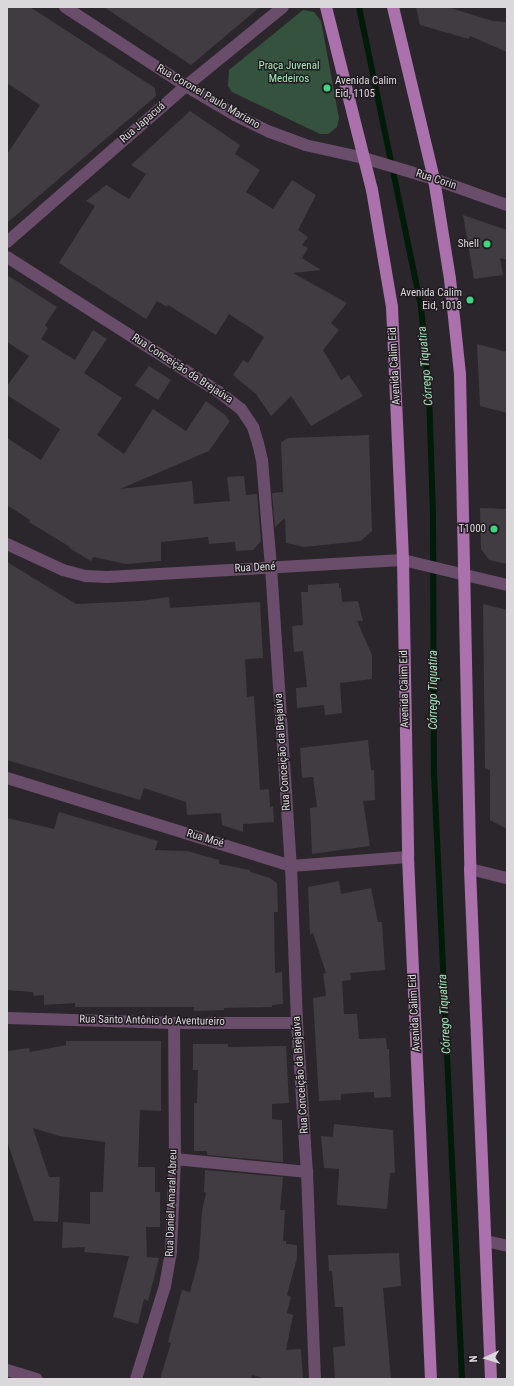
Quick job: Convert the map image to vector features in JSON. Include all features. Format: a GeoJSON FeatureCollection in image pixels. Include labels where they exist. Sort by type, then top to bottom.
{"type":"FeatureCollection","features":[{"type":"Feature","properties":{"kind":"main road","name":"Avenida Calim Eid"},"geometry":{"type":"LineString","coordinates":[[326,7],[364,158],[381,239],[392,307],[403,560],[408,857],[431,1379]]}},
{"type":"Feature","properties":{"kind":"main road"},"geometry":{"type":"LineString","coordinates":[[392,7],[434,179],[450,279],[460,374],[470,869],[486,1241],[490,1379]]}},
{"type":"Feature","properties":{"kind":"street","name":"Rua Coronel Paulo Mariano"},"geometry":{"type":"LineString","coordinates":[[66,7],[186,86],[235,115],[270,132],[305,145],[364,158]]}},
{"type":"Feature","properties":{"kind":"street","name":"Rua Japacuá"},"geometry":{"type":"LineString","coordinates":[[7,242],[186,86],[283,7]]}},
{"type":"Feature","properties":{"kind":"street","name":"Rua Corin"},"geometry":{"type":"LineString","coordinates":[[364,158],[416,173],[507,205]]}},
{"type":"Feature","properties":{"kind":"street","name":"Rua Conceição da Brejaúva"},"geometry":{"type":"LineString","coordinates":[[7,257],[196,377],[241,409],[253,427],[262,460],[271,567],[291,866],[297,1023],[307,1172],[315,1379]]}},
{"type":"Feature","properties":{"kind":"street","name":"Rua Dené"},"geometry":{"type":"LineString","coordinates":[[7,544],[63,570],[86,576],[107,577],[403,560],[507,585]]}},
{"type":"Feature","properties":{"kind":"street","name":"Rua Moé"},"geometry":{"type":"LineString","coordinates":[[7,778],[291,866],[408,857]]}},
{"type":"Feature","properties":{"kind":"street"},"geometry":{"type":"LineString","coordinates":[[470,869],[507,878]]}},
{"type":"Feature","properties":{"kind":"street","name":"Rua Santo Antônio do Aventureiro"},"geometry":{"type":"LineString","coordinates":[[7,1018],[174,1023],[297,1023]]}},
{"type":"Feature","properties":{"kind":"street","name":"Rua Daniel Amaral Abreu"},"geometry":{"type":"LineString","coordinates":[[136,1379],[169,1270],[173,1227],[175,1159],[174,1023]]}},
{"type":"Feature","properties":{"kind":"street"},"geometry":{"type":"LineString","coordinates":[[175,1159],[307,1172]]}},
{"type":"Feature","properties":{"kind":"street"},"geometry":{"type":"LineString","coordinates":[[486,1241],[507,1246]]}},
{"type":"Feature","properties":{"kind":"street"},"geometry":{"type":"LineString","coordinates":[[7,1370],[37,1379]]}},
{"type":"Feature","properties":{"kind":"green space","name":"Praça Juvenal Medeiros"},"geometry":{"type":"Polygon","coordinates":[[[303,10],[314,12],[321,21],[339,118],[337,127],[328,134],[320,134],[232,92],[228,86],[229,70],[303,10]]]}},
{"type":"Feature","properties":{"kind":"building"},"geometry":{"type":"Polygon","coordinates":[[[7,7],[30,7],[155,88],[156,96],[7,223],[7,154],[40,105],[7,83],[7,7]]]}},
{"type":"Feature","properties":{"kind":"building"},"geometry":{"type":"Polygon","coordinates":[[[104,7],[260,7],[191,65],[104,7]]]}},
{"type":"Feature","properties":{"kind":"building"},"geometry":{"type":"Polygon","coordinates":[[[416,7],[447,7],[493,21],[507,22],[507,52],[470,36],[469,39],[420,25],[416,7]]]}},
{"type":"Feature","properties":{"kind":"building"},"geometry":{"type":"Polygon","coordinates":[[[190,111],[240,145],[235,154],[260,170],[246,192],[273,209],[292,180],[316,195],[298,230],[308,237],[302,245],[308,248],[302,258],[321,270],[293,273],[347,303],[331,323],[339,330],[323,350],[341,380],[349,375],[363,396],[311,426],[291,396],[271,416],[256,394],[233,375],[243,360],[248,363],[264,337],[229,314],[216,335],[168,305],[167,307],[157,301],[146,319],[59,263],[95,206],[86,201],[106,185],[129,199],[146,174],[131,165],[190,111]]]}},
{"type":"Feature","properties":{"kind":"building","name":"Shell"},"geometry":{"type":"Polygon","coordinates":[[[463,215],[507,230],[507,260],[500,258],[503,275],[474,279],[463,215]]]}},
{"type":"Feature","properties":{"kind":"building"},"geometry":{"type":"Polygon","coordinates":[[[7,275],[57,307],[45,325],[48,328],[41,339],[75,360],[93,330],[107,339],[84,373],[122,398],[97,435],[124,454],[153,409],[186,431],[206,401],[225,415],[230,421],[209,451],[120,489],[192,481],[194,504],[230,501],[227,477],[244,476],[246,495],[257,494],[261,541],[253,550],[236,551],[235,542],[209,544],[208,537],[161,542],[161,561],[126,564],[93,557],[91,561],[29,522],[30,520],[7,505],[7,438],[41,460],[60,429],[7,395],[7,386],[29,356],[7,342],[7,275]]]}},
{"type":"Feature","properties":{"kind":"building"},"geometry":{"type":"Polygon","coordinates":[[[477,344],[507,352],[507,413],[480,406],[477,344]]]}},
{"type":"Feature","properties":{"kind":"building"},"geometry":{"type":"Polygon","coordinates":[[[149,366],[171,380],[158,400],[135,385],[149,366]]]}},
{"type":"Feature","properties":{"kind":"building"},"geometry":{"type":"Polygon","coordinates":[[[369,435],[372,531],[361,541],[304,547],[286,543],[285,518],[275,527],[272,493],[283,492],[281,442],[288,438],[369,435]]]}},
{"type":"Feature","properties":{"kind":"building","name":"T1000"},"geometry":{"type":"Polygon","coordinates":[[[480,508],[507,509],[507,564],[489,560],[481,549],[480,508]]]}},
{"type":"Feature","properties":{"kind":"building"},"geometry":{"type":"Polygon","coordinates":[[[7,562],[76,604],[140,601],[169,597],[170,608],[260,602],[263,658],[245,659],[247,697],[254,696],[260,790],[269,789],[270,807],[273,806],[274,822],[243,824],[243,832],[222,825],[221,813],[187,815],[186,802],[144,788],[140,800],[7,760],[7,562]]]}},
{"type":"Feature","properties":{"kind":"building"},"geometry":{"type":"Polygon","coordinates":[[[339,583],[342,602],[358,601],[363,621],[357,621],[372,655],[372,679],[340,683],[342,713],[325,715],[324,705],[297,708],[296,688],[307,687],[303,651],[294,652],[292,626],[303,625],[301,592],[308,592],[308,585],[339,583]]]}},
{"type":"Feature","properties":{"kind":"building"},"geometry":{"type":"Polygon","coordinates":[[[483,604],[507,610],[507,829],[490,820],[490,770],[485,768],[483,604]]]}},
{"type":"Feature","properties":{"kind":"building"},"geometry":{"type":"Polygon","coordinates":[[[368,740],[371,770],[374,770],[375,800],[363,801],[370,846],[312,854],[310,808],[317,807],[313,777],[302,778],[300,748],[368,740]]]}},
{"type":"Feature","properties":{"kind":"building"},"geometry":{"type":"Polygon","coordinates":[[[59,812],[158,841],[155,850],[187,851],[219,860],[219,864],[250,870],[250,872],[270,878],[277,883],[278,912],[274,912],[275,973],[282,972],[283,1004],[272,1005],[272,1007],[224,1008],[224,1010],[194,1011],[194,1007],[75,1007],[75,1003],[44,1005],[44,995],[34,996],[33,992],[7,990],[7,818],[54,829],[59,812]]]}},
{"type":"Feature","properties":{"kind":"building"},"geometry":{"type":"Polygon","coordinates":[[[339,881],[341,894],[371,888],[378,922],[382,922],[385,970],[350,973],[351,980],[342,981],[344,1014],[357,1014],[359,1039],[386,1038],[387,1049],[389,1049],[391,1097],[374,1098],[374,1092],[341,1094],[341,1100],[319,1101],[313,998],[326,996],[323,974],[326,973],[313,933],[310,934],[308,887],[339,881]]]}},
{"type":"Feature","properties":{"kind":"building"},"geometry":{"type":"Polygon","coordinates":[[[66,1041],[161,1041],[161,1111],[140,1110],[138,1167],[155,1167],[155,1192],[160,1192],[160,1227],[146,1227],[147,1257],[159,1258],[148,1301],[144,1299],[138,1324],[113,1317],[129,1256],[84,1252],[85,1247],[62,1248],[63,1222],[90,1224],[90,1192],[103,1192],[105,1142],[59,1136],[33,1128],[49,1177],[60,1177],[58,1222],[34,1221],[7,1141],[7,1051],[29,1048],[30,1052],[66,1045],[66,1041]]]}},
{"type":"Feature","properties":{"kind":"building"},"geometry":{"type":"Polygon","coordinates":[[[193,1044],[228,1044],[228,1047],[286,1046],[289,1103],[272,1104],[272,1119],[282,1120],[283,1162],[207,1155],[207,1151],[194,1151],[194,1103],[197,1103],[198,1070],[193,1070],[193,1044]]]}},
{"type":"Feature","properties":{"kind":"building"},"geometry":{"type":"Polygon","coordinates":[[[334,1124],[393,1130],[395,1173],[390,1173],[387,1209],[337,1205],[339,1169],[324,1168],[321,1136],[333,1137],[334,1124]]]}},
{"type":"Feature","properties":{"kind":"building"},"geometry":{"type":"Polygon","coordinates":[[[205,1170],[283,1177],[280,1210],[285,1210],[283,1241],[286,1241],[286,1244],[297,1245],[297,1258],[287,1295],[291,1297],[287,1313],[293,1315],[286,1350],[301,1349],[303,1379],[266,1379],[252,1375],[251,1379],[160,1379],[171,1343],[168,1342],[182,1290],[190,1292],[199,1258],[202,1211],[206,1193],[204,1192],[205,1170]]]}},
{"type":"Feature","properties":{"kind":"building"},"geometry":{"type":"Polygon","coordinates":[[[399,1253],[401,1286],[383,1288],[391,1379],[335,1379],[333,1347],[345,1346],[343,1307],[335,1307],[332,1271],[329,1271],[328,1255],[399,1253]]]}},
{"type":"Feature","properties":{"kind":"waterway","name":"Córrego Tiquatira"},"geometry":{"type":"LineString","coordinates":[[359,7],[421,307],[429,393],[433,515],[434,773],[462,1379]]}},
{"type":"Feature","properties":{"kind":"place","name":"Avenida Calim Eid, 1105"},"geometry":{"type":"Point","coordinates":[327,88]}},
{"type":"Feature","properties":{"kind":"place","name":"Shell"},"geometry":{"type":"Point","coordinates":[487,244]}},
{"type":"Feature","properties":{"kind":"place","name":"Avenida Calim Eid, 1018"},"geometry":{"type":"Point","coordinates":[470,300]}},
{"type":"Feature","properties":{"kind":"place","name":"T1000"},"geometry":{"type":"Point","coordinates":[494,529]}}]}
